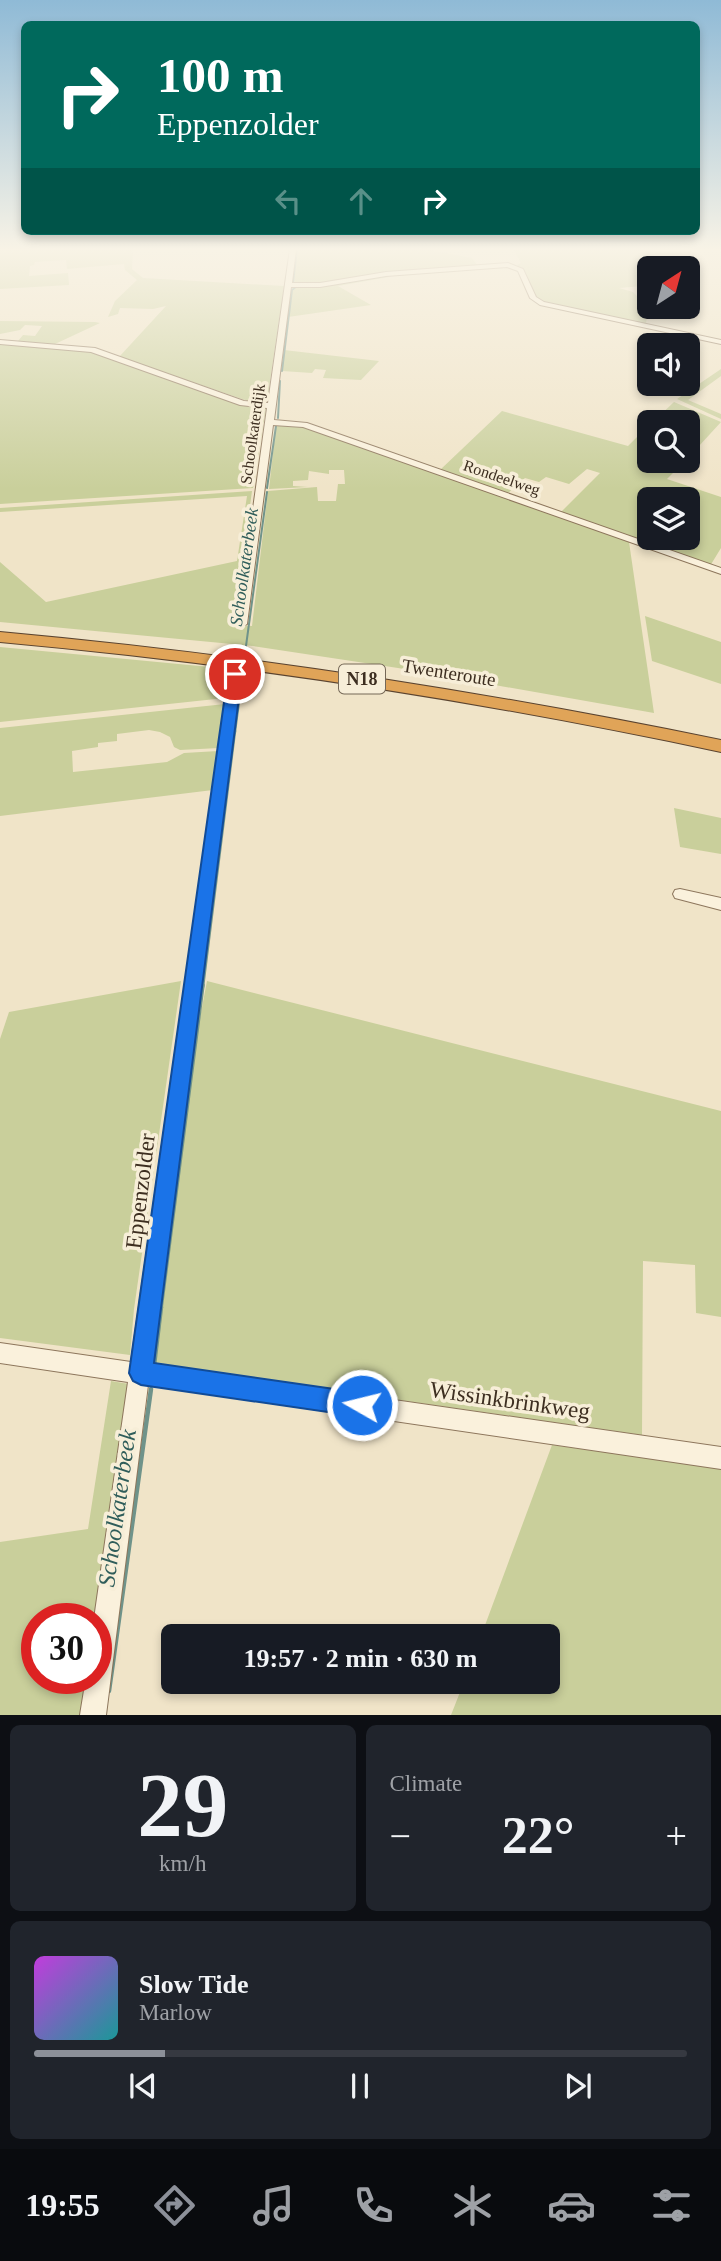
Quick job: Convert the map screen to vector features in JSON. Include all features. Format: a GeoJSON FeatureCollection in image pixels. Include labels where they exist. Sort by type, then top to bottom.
{"type":"FeatureCollection","features":[{"type":"Feature","properties":{"kind":"highway","name":"Twenteroute"},"geometry":{"type":"LineString","coordinates":[[0,631],[297,662],[457,687],[721,737]]}},
{"type":"Feature","properties":{"kind":"highway","name":"Twenteroute"},"geometry":{"type":"LineString","coordinates":[[0,637],[309,671],[456,694],[721,746]]}},
{"type":"Feature","properties":{"kind":"street","name":"Schoolkaterdijk"},"geometry":{"type":"LineString","coordinates":[[242,624],[282,329]]}},
{"type":"Feature","properties":{"kind":"street"},"geometry":{"type":"LineString","coordinates":[[660,329],[721,342]]}},
{"type":"Feature","properties":{"kind":"street"},"geometry":{"type":"LineString","coordinates":[[0,342],[92,350],[243,403],[271,406]]}},
{"type":"Feature","properties":{"kind":"street","name":"Rondeelweg"},"geometry":{"type":"LineString","coordinates":[[270,422],[304,425],[721,571]]}},
{"type":"Feature","properties":{"kind":"street","name":"Eppenzolder"},"geometry":{"type":"LineString","coordinates":[[93,1715],[235,674]]}},
{"type":"Feature","properties":{"kind":"street"},"geometry":{"type":"LineString","coordinates":[[680,894],[721,904]]}},
{"type":"Feature","properties":{"kind":"street","name":"Wissinkbrinkweg"},"geometry":{"type":"LineString","coordinates":[[0,1353],[721,1458]]}},
{"type":"Feature","properties":{"kind":"green space"},"geometry":{"type":"Polygon","coordinates":[[[0,329],[21,329],[20,330],[0,334],[0,329]]]}},
{"type":"Feature","properties":{"kind":"green space"},"geometry":{"type":"Polygon","coordinates":[[[40,329],[87,329],[55,344],[18,341],[23,335],[35,336],[40,329]]]}},
{"type":"Feature","properties":{"kind":"green space"},"geometry":{"type":"Polygon","coordinates":[[[145,329],[278,329],[267,402],[257,404],[119,357],[145,329]]]}},
{"type":"Feature","properties":{"kind":"green space"},"geometry":{"type":"Polygon","coordinates":[[[0,342],[83,349],[250,407],[266,407],[253,488],[0,504],[0,342]]]}},
{"type":"Feature","properties":{"kind":"green space"},"geometry":{"type":"Polygon","coordinates":[[[284,350],[379,361],[361,380],[323,378],[326,370],[315,369],[312,373],[282,371],[284,350]]]}},
{"type":"Feature","properties":{"kind":"green space"},"geometry":{"type":"Polygon","coordinates":[[[721,369],[721,376],[700,391],[700,383],[721,369]]]}},
{"type":"Feature","properties":{"kind":"green space"},"geometry":{"type":"Polygon","coordinates":[[[681,396],[694,396],[688,400],[721,414],[721,419],[677,399],[681,396]]]}},
{"type":"Feature","properties":{"kind":"green space"},"geometry":{"type":"Polygon","coordinates":[[[674,402],[693,410],[666,410],[674,402]]]}},
{"type":"Feature","properties":{"kind":"green space"},"geometry":{"type":"Polygon","coordinates":[[[502,411],[628,446],[637,437],[637,473],[673,473],[667,479],[691,487],[637,487],[637,540],[561,512],[600,473],[587,469],[569,484],[546,477],[539,482],[525,478],[507,494],[440,470],[502,411]]]}},
{"type":"Feature","properties":{"kind":"green space"},"geometry":{"type":"Polygon","coordinates":[[[700,413],[721,422],[700,445],[700,413]]]}},
{"type":"Feature","properties":{"kind":"green space"},"geometry":{"type":"Polygon","coordinates":[[[300,425],[629,542],[654,713],[398,668],[253,646],[0,622],[0,562],[46,602],[237,561],[247,496],[0,512],[0,508],[252,491],[234,625],[252,626],[268,491],[317,487],[318,501],[336,501],[338,484],[345,484],[344,470],[329,470],[329,474],[309,471],[308,480],[293,481],[293,486],[308,487],[269,489],[276,426],[300,425]]]}},
{"type":"Feature","properties":{"kind":"green space"},"geometry":{"type":"Polygon","coordinates":[[[700,490],[721,497],[721,548],[710,566],[666,550],[700,550],[700,490]]]}},
{"type":"Feature","properties":{"kind":"green space"},"geometry":{"type":"Polygon","coordinates":[[[645,616],[721,642],[721,684],[652,661],[645,616]]]}},
{"type":"Feature","properties":{"kind":"green space"},"geometry":{"type":"Polygon","coordinates":[[[0,647],[231,669],[229,692],[225,698],[0,722],[0,647]]]}},
{"type":"Feature","properties":{"kind":"green space"},"geometry":{"type":"Polygon","coordinates":[[[225,704],[219,748],[180,750],[174,747],[170,737],[149,730],[117,734],[117,741],[98,743],[98,747],[72,751],[73,772],[167,762],[184,753],[218,751],[213,790],[0,816],[0,728],[225,704]]]}},
{"type":"Feature","properties":{"kind":"green space"},"geometry":{"type":"Polygon","coordinates":[[[674,808],[721,818],[721,854],[680,847],[674,808]]]}},
{"type":"Feature","properties":{"kind":"green space"},"geometry":{"type":"Polygon","coordinates":[[[181,981],[134,1309],[130,1355],[0,1338],[0,1039],[9,1012],[181,981]]]}},
{"type":"Feature","properties":{"kind":"green space"},"geometry":{"type":"Polygon","coordinates":[[[207,981],[721,1111],[721,1317],[696,1313],[695,1265],[643,1261],[642,1435],[154,1365],[196,1039],[207,981]]]}},
{"type":"Feature","properties":{"kind":"green space"},"geometry":{"type":"Polygon","coordinates":[[[111,1381],[129,1384],[98,1603],[21,1603],[21,1694],[85,1694],[82,1715],[0,1715],[0,1542],[88,1529],[111,1381]]]}},
{"type":"Feature","properties":{"kind":"green space"},"geometry":{"type":"Polygon","coordinates":[[[552,1445],[721,1468],[721,1715],[451,1715],[459,1694],[560,1694],[560,1624],[485,1624],[552,1445]]]}},
{"type":"Feature","properties":{"kind":"waterway","name":"Schoolkaterbeek"},"geometry":{"type":"LineString","coordinates":[[282,371],[287,329]]}},
{"type":"Feature","properties":{"kind":"waterway","name":"Schoolkaterbeek"},"geometry":{"type":"LineString","coordinates":[[278,418],[280,381]]}},
{"type":"Feature","properties":{"kind":"waterway","name":"Schoolkaterbeek"},"geometry":{"type":"LineString","coordinates":[[267,488],[276,426]]}},
{"type":"Feature","properties":{"kind":"waterway","name":"Schoolkaterbeek"},"geometry":{"type":"LineString","coordinates":[[246,646],[267,492]]}},
{"type":"Feature","properties":{"kind":"waterway","name":"Schoolkaterbeek"},"geometry":{"type":"LineString","coordinates":[[235,733],[243,672]]}},
{"type":"Feature","properties":{"kind":"waterway","name":"Schoolkaterbeek"},"geometry":{"type":"LineString","coordinates":[[203,987],[235,731]]}},
{"type":"Feature","properties":{"kind":"waterway","name":"Schoolkaterbeek"},"geometry":{"type":"LineString","coordinates":[[161,1309],[203,985]]}},
{"type":"Feature","properties":{"kind":"waterway","name":"Schoolkaterbeek"},"geometry":{"type":"LineString","coordinates":[[154,1365],[161,1307]]}},
{"type":"Feature","properties":{"kind":"waterway","name":"Schoolkaterbeek"},"geometry":{"type":"LineString","coordinates":[[112,1669],[151,1389]]}},
{"type":"Feature","properties":{"kind":"route"},"geometry":{"type":"LineString","coordinates":[[235,674],[141,1373],[362,1405]]}}]}
